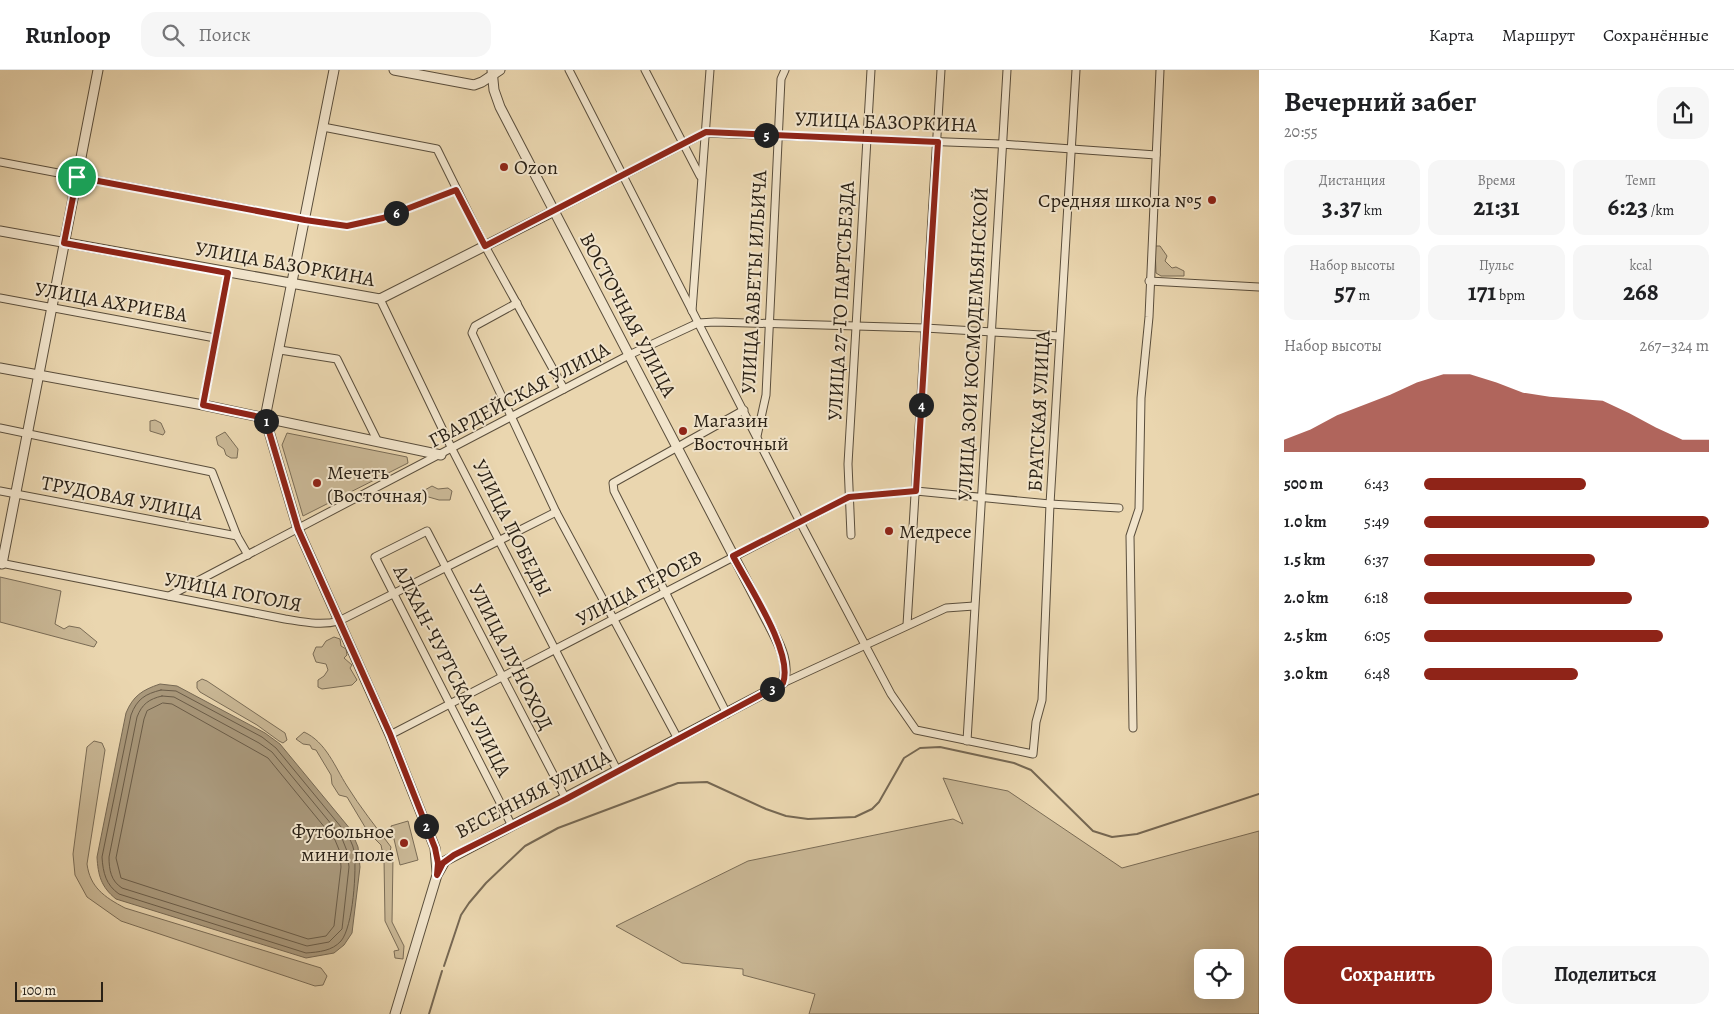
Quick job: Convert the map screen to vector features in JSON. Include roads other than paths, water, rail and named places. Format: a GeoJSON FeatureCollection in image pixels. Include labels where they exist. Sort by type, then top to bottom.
{"type":"FeatureCollection","features":[{"type":"Feature","properties":{"kind":"street"},"geometry":{"type":"LineString","coordinates":[[1,564],[98,70]]}},
{"type":"Feature","properties":{"kind":"street"},"geometry":{"type":"LineString","coordinates":[[334,70],[265,418],[298,529],[390,734],[435,848],[438,863],[437,875]]}},
{"type":"Feature","properties":{"kind":"street"},"geometry":{"type":"LineString","coordinates":[[394,70],[472,85],[479,84],[494,90]]}},
{"type":"Feature","properties":{"kind":"street"},"geometry":{"type":"LineString","coordinates":[[569,70],[800,522],[892,694],[916,730],[967,740]]}},
{"type":"Feature","properties":{"kind":"street"},"geometry":{"type":"LineString","coordinates":[[645,70],[700,176]]}},
{"type":"Feature","properties":{"kind":"street"},"geometry":{"type":"LineString","coordinates":[[692,312],[700,176],[706,132],[710,70]]}},
{"type":"Feature","properties":{"kind":"street","name":"УЛИЦА ЗАВЕТЫ ИЛЬИЧА"},"geometry":{"type":"LineString","coordinates":[[757,436],[766,395],[781,79],[785,70]]}},
{"type":"Feature","properties":{"kind":"street","name":"УЛИЦА 27-ГО ПАРТСЪЕЗДА"},"geometry":{"type":"LineString","coordinates":[[851,535],[848,464],[871,70]]}},
{"type":"Feature","properties":{"kind":"street"},"geometry":{"type":"LineString","coordinates":[[907,624],[941,70]]}},
{"type":"Feature","properties":{"kind":"street","name":"УЛИЦА ЗОИ КОСМОДЕМЬЯНСКОЙ"},"geometry":{"type":"LineString","coordinates":[[967,740],[992,331],[1000,144],[1007,70]]}},
{"type":"Feature","properties":{"kind":"street","name":"БРАТСКАЯ УЛИЦА"},"geometry":{"type":"LineString","coordinates":[[967,740],[1033,754],[1036,722],[1042,700],[1059,336],[1076,70]]}},
{"type":"Feature","properties":{"kind":"street"},"geometry":{"type":"LineString","coordinates":[[1133,728],[1130,536],[1139,509],[1141,398],[1149,317],[1149,281],[1160,70]]}},
{"type":"Feature","properties":{"kind":"street"},"geometry":{"type":"LineString","coordinates":[[479,84],[495,71]]}},
{"type":"Feature","properties":{"kind":"street","name":"ВОСТОЧНАЯ УЛИЦА"},"geometry":{"type":"LineString","coordinates":[[495,71],[494,90],[500,107],[783,653],[786,672],[783,683]]}},
{"type":"Feature","properties":{"kind":"street"},"geometry":{"type":"LineString","coordinates":[[323,127],[436,149],[485,246],[564,389]]}},
{"type":"Feature","properties":{"kind":"street","name":"УЛИЦА БАЗОРКИНА"},"geometry":{"type":"LineString","coordinates":[[0,231],[380,299],[706,132],[1000,144],[1156,155]]}},
{"type":"Feature","properties":{"kind":"street"},"geometry":{"type":"LineString","coordinates":[[0,162],[305,220],[347,226],[383,218],[456,190]]}},
{"type":"Feature","properties":{"kind":"street"},"geometry":{"type":"LineString","coordinates":[[203,405],[228,273]]}},
{"type":"Feature","properties":{"kind":"street"},"geometry":{"type":"LineString","coordinates":[[1149,281],[1259,287]]}},
{"type":"Feature","properties":{"kind":"street","name":"УЛИЦА АХРИЕВА"},"geometry":{"type":"LineString","coordinates":[[0,298],[215,338]]}},
{"type":"Feature","properties":{"kind":"street","name":"УЛИЦА ПОБЕДЫ"},"geometry":{"type":"LineString","coordinates":[[380,299],[452,449],[617,770]]}},
{"type":"Feature","properties":{"kind":"street"},"geometry":{"type":"LineString","coordinates":[[517,303],[472,329],[556,512],[678,739]]}},
{"type":"Feature","properties":{"kind":"street","name":"ГВАРДЕЙСКАЯ УЛИЦА"},"geometry":{"type":"LineString","coordinates":[[169,596],[629,355],[698,323],[925,328],[1059,336]]}},
{"type":"Feature","properties":{"kind":"street"},"geometry":{"type":"LineString","coordinates":[[280,350],[338,359],[378,442]]}},
{"type":"Feature","properties":{"kind":"street"},"geometry":{"type":"LineString","coordinates":[[0,368],[203,405],[441,455]]}},
{"type":"Feature","properties":{"kind":"street"},"geometry":{"type":"LineString","coordinates":[[726,714],[614,491],[613,484],[677,446],[744,410]]}},
{"type":"Feature","properties":{"kind":"street"},"geometry":{"type":"LineString","coordinates":[[0,428],[212,472],[237,536],[248,555]]}},
{"type":"Feature","properties":{"kind":"street","name":"УЛИЦА ГЕРОЕВ"},"geometry":{"type":"LineString","coordinates":[[390,734],[502,678],[849,497],[916,491],[1050,504],[1119,508]]}},
{"type":"Feature","properties":{"kind":"street","name":"ТРУДОВАЯ УЛИЦА"},"geometry":{"type":"LineString","coordinates":[[0,492],[237,536]]}},
{"type":"Feature","properties":{"kind":"street","name":"УЛИЦА ГОГОЛЯ"},"geometry":{"type":"LineString","coordinates":[[1,564],[318,624],[339,621],[556,512]]}},
{"type":"Feature","properties":{"kind":"street","name":"УЛИЦА ЛУНОХОД"},"geometry":{"type":"LineString","coordinates":[[375,557],[427,531],[566,799]]}},
{"type":"Feature","properties":{"kind":"street","name":"АЛХАН-ЧУРТСКАЯ УЛИЦА"},"geometry":{"type":"LineString","coordinates":[[375,557],[512,826]]}},
{"type":"Feature","properties":{"kind":"street","name":"ВЕСЕННЯЯ УЛИЦА"},"geometry":{"type":"LineString","coordinates":[[395,1014],[437,875],[449,858],[566,799],[617,770],[783,683],[907,624],[946,608],[974,606]]}},
{"type":"Feature","properties":{"kind":"water"},"geometry":{"type":"Polygon","coordinates":[[[160,684],[177,686],[265,733],[280,744],[351,830],[358,847],[360,867],[352,933],[344,945],[334,953],[306,958],[116,899],[107,890],[99,875],[97,857],[126,713],[139,694],[160,684]]]}},
{"type":"Feature","properties":{"kind":"waterway"},"geometry":{"type":"LineString","coordinates":[[444,966],[461,915],[469,903],[486,883],[525,846],[558,828],[678,783],[707,782],[786,816],[808,819],[855,817],[872,809],[879,802],[904,758],[920,748],[940,747],[1014,763],[1031,770],[1093,831],[1112,837],[1137,834],[1259,794]]}},
{"type":"Feature","properties":{"kind":"waterway"},"geometry":{"type":"LineString","coordinates":[[429,1014],[442,971]]}},
{"type":"Feature","properties":{"kind":"place","name":"Ozon"},"geometry":{"type":"Point","coordinates":[504,167]}},
{"type":"Feature","properties":{"kind":"place","name":"Средняя школа №5"},"geometry":{"type":"Point","coordinates":[1212,200]}},
{"type":"Feature","properties":{"kind":"place","name":"Магазин Восточный"},"geometry":{"type":"Point","coordinates":[683,431]}},
{"type":"Feature","properties":{"kind":"place","name":"Мечеть (Восточная)"},"geometry":{"type":"Point","coordinates":[317,483]}},
{"type":"Feature","properties":{"kind":"place","name":"Медресе"},"geometry":{"type":"Point","coordinates":[889,531]}},
{"type":"Feature","properties":{"kind":"place","name":"Футбольное мини поле"},"geometry":{"type":"Point","coordinates":[404,843]}}]}
